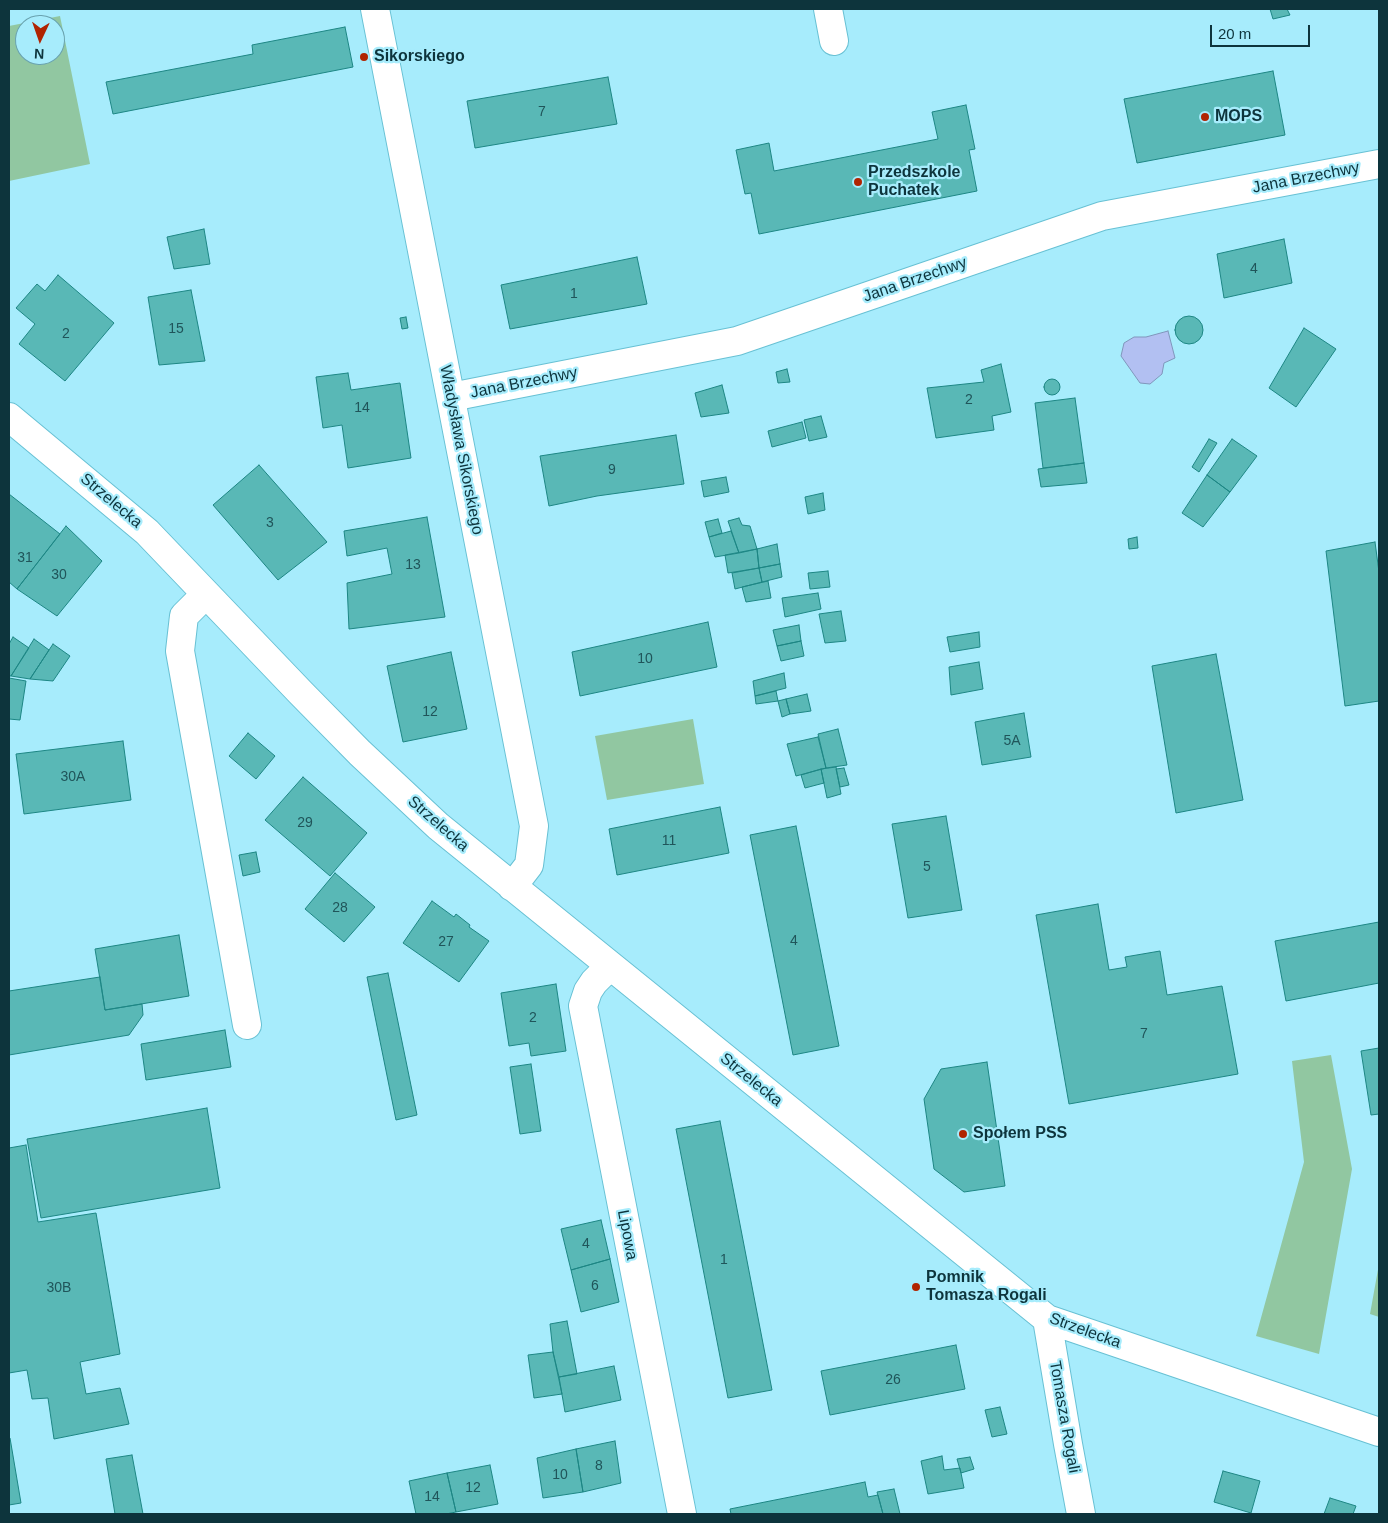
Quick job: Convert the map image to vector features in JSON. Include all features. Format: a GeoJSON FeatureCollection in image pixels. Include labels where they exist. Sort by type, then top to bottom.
{"type":"FeatureCollection","features":[{"type":"Feature","properties":{"kind":"street","name":"Władysława Sikorskiego"},"geometry":{"type":"LineString","coordinates":[[375,9],[534,826],[528,865],[512,887]]}},
{"type":"Feature","properties":{"kind":"street"},"geometry":{"type":"LineString","coordinates":[[828,9],[834,41]]}},
{"type":"Feature","properties":{"kind":"street","name":"Jana Brzechwy"},"geometry":{"type":"LineString","coordinates":[[451,397],[737,341],[1102,216],[1379,164]]}},
{"type":"Feature","properties":{"kind":"street","name":"Strzelecka"},"geometry":{"type":"LineString","coordinates":[[9,416],[147,532],[360,753],[438,826],[1047,1319],[1379,1432]]}},
{"type":"Feature","properties":{"kind":"street"},"geometry":{"type":"LineString","coordinates":[[206,594],[184,616],[180,651],[247,1025]]}},
{"type":"Feature","properties":{"kind":"street","name":"Lipowa"},"geometry":{"type":"LineString","coordinates":[[610,966],[594,982],[588,991],[583,1006],[677,1514]]}},
{"type":"Feature","properties":{"kind":"street","name":"Tomasza Rogali"},"geometry":{"type":"LineString","coordinates":[[1047,1319],[1082,1514]]}},
{"type":"Feature","properties":{"kind":"green space"},"geometry":{"type":"Polygon","coordinates":[[[15,25],[15,65],[65,65],[65,41],[90,164],[9,181],[9,26],[15,25]]]}},
{"type":"Feature","properties":{"kind":"green space"},"geometry":{"type":"Polygon","coordinates":[[[693,719],[704,784],[607,800],[595,736],[693,719]]]}},
{"type":"Feature","properties":{"kind":"green space"},"geometry":{"type":"Polygon","coordinates":[[[1331,1055],[1352,1169],[1319,1354],[1256,1336],[1304,1162],[1292,1061],[1331,1055]]]}},
{"type":"Feature","properties":{"kind":"green space"},"geometry":{"type":"Polygon","coordinates":[[[1379,1264],[1379,1317],[1370,1314],[1379,1264]]]}},
{"type":"Feature","properties":{"kind":"water"},"geometry":{"type":"Polygon","coordinates":[[[1168,331],[1175,358],[1164,363],[1162,374],[1150,384],[1140,383],[1121,356],[1124,343],[1134,337],[1146,337],[1168,331]]]}},
{"type":"Feature","properties":{"kind":"building"},"geometry":{"type":"Polygon","coordinates":[[[1270,9],[1287,9],[1290,15],[1273,19],[1270,9]]]}},
{"type":"Feature","properties":{"kind":"building"},"geometry":{"type":"Polygon","coordinates":[[[345,27],[353,67],[113,114],[106,82],[253,54],[252,45],[345,27]]]}},
{"type":"Feature","properties":{"kind":"building","name":"MOPS"},"geometry":{"type":"Polygon","coordinates":[[[1273,71],[1285,135],[1137,163],[1124,99],[1273,71]]]}},
{"type":"Feature","properties":{"kind":"building"},"geometry":{"type":"Polygon","coordinates":[[[608,77],[617,124],[475,148],[467,101],[608,77]]]}},
{"type":"Feature","properties":{"kind":"building","name":"Przedszkole Puchatek"},"geometry":{"type":"Polygon","coordinates":[[[966,105],[975,149],[969,150],[977,191],[759,234],[751,193],[745,194],[736,150],[769,143],[774,171],[938,139],[932,112],[966,105]]]}},
{"type":"Feature","properties":{"kind":"building"},"geometry":{"type":"Polygon","coordinates":[[[204,229],[210,264],[174,269],[167,237],[204,229]]]}},
{"type":"Feature","properties":{"kind":"building"},"geometry":{"type":"Polygon","coordinates":[[[1284,239],[1292,283],[1224,298],[1217,254],[1284,239]]]}},
{"type":"Feature","properties":{"kind":"building"},"geometry":{"type":"Polygon","coordinates":[[[637,257],[647,304],[510,329],[501,285],[637,257]]]}},
{"type":"Feature","properties":{"kind":"building"},"geometry":{"type":"Polygon","coordinates":[[[58,275],[114,323],[65,381],[19,344],[35,324],[16,308],[37,284],[45,291],[58,275]]]}},
{"type":"Feature","properties":{"kind":"building"},"geometry":{"type":"Polygon","coordinates":[[[191,290],[205,361],[159,365],[148,297],[191,290]]]}},
{"type":"Feature","properties":{"kind":"building"},"geometry":{"type":"Polygon","coordinates":[[[1189,316],[1199,320],[1203,330],[1199,340],[1189,344],[1179,340],[1175,330],[1179,320],[1189,316]]]}},
{"type":"Feature","properties":{"kind":"building"},"geometry":{"type":"Polygon","coordinates":[[[406,317],[408,328],[402,329],[400,318],[406,317]]]}},
{"type":"Feature","properties":{"kind":"building"},"geometry":{"type":"Polygon","coordinates":[[[1304,328],[1336,349],[1296,407],[1269,388],[1304,328]]]}},
{"type":"Feature","properties":{"kind":"building"},"geometry":{"type":"Polygon","coordinates":[[[1001,364],[1011,412],[992,416],[994,430],[936,438],[927,388],[984,382],[981,370],[1001,364]]]}},
{"type":"Feature","properties":{"kind":"building"},"geometry":{"type":"Polygon","coordinates":[[[787,369],[790,382],[778,383],[776,372],[787,369]]]}},
{"type":"Feature","properties":{"kind":"building"},"geometry":{"type":"Polygon","coordinates":[[[348,373],[351,390],[400,383],[411,458],[348,468],[342,425],[323,428],[316,377],[348,373]]]}},
{"type":"Feature","properties":{"kind":"building"},"geometry":{"type":"Polygon","coordinates":[[[1049,379],[1055,379],[1060,384],[1058,393],[1049,395],[1044,390],[1044,384],[1049,379]]]}},
{"type":"Feature","properties":{"kind":"building"},"geometry":{"type":"Polygon","coordinates":[[[722,385],[729,413],[701,417],[695,393],[722,385]]]}},
{"type":"Feature","properties":{"kind":"building"},"geometry":{"type":"Polygon","coordinates":[[[1075,398],[1084,463],[1043,468],[1035,403],[1075,398]]]}},
{"type":"Feature","properties":{"kind":"building"},"geometry":{"type":"Polygon","coordinates":[[[821,416],[827,437],[809,441],[804,420],[821,416]]]}},
{"type":"Feature","properties":{"kind":"building"},"geometry":{"type":"Polygon","coordinates":[[[802,422],[806,438],[772,447],[768,431],[802,422]]]}},
{"type":"Feature","properties":{"kind":"building"},"geometry":{"type":"Polygon","coordinates":[[[676,435],[684,484],[597,496],[549,506],[540,456],[676,435]]]}},
{"type":"Feature","properties":{"kind":"building"},"geometry":{"type":"Polygon","coordinates":[[[1209,439],[1217,443],[1199,472],[1192,467],[1209,439]]]}},
{"type":"Feature","properties":{"kind":"building"},"geometry":{"type":"Polygon","coordinates":[[[1232,439],[1257,456],[1230,492],[1207,475],[1232,439]]]}},
{"type":"Feature","properties":{"kind":"building"},"geometry":{"type":"Polygon","coordinates":[[[1084,463],[1087,483],[1041,487],[1038,469],[1084,463]]]}},
{"type":"Feature","properties":{"kind":"building"},"geometry":{"type":"Polygon","coordinates":[[[259,465],[327,542],[278,580],[213,505],[259,465]]]}},
{"type":"Feature","properties":{"kind":"building"},"geometry":{"type":"Polygon","coordinates":[[[1207,475],[1230,492],[1203,527],[1182,513],[1207,475]]]}},
{"type":"Feature","properties":{"kind":"building"},"geometry":{"type":"Polygon","coordinates":[[[726,477],[729,492],[704,497],[701,481],[726,477]]]}},
{"type":"Feature","properties":{"kind":"building"},"geometry":{"type":"Polygon","coordinates":[[[823,493],[825,510],[808,514],[805,497],[823,493]]]}},
{"type":"Feature","properties":{"kind":"building"},"geometry":{"type":"Polygon","coordinates":[[[9,494],[60,534],[17,589],[9,582],[9,494]]]}},
{"type":"Feature","properties":{"kind":"building"},"geometry":{"type":"Polygon","coordinates":[[[427,517],[445,617],[349,629],[347,583],[392,574],[387,548],[347,556],[344,531],[427,517]]]}},
{"type":"Feature","properties":{"kind":"building"},"geometry":{"type":"Polygon","coordinates":[[[739,518],[742,525],[750,526],[757,549],[739,553],[728,521],[739,518]]]}},
{"type":"Feature","properties":{"kind":"building"},"geometry":{"type":"Polygon","coordinates":[[[718,519],[722,533],[709,537],[705,522],[718,519]]]}},
{"type":"Feature","properties":{"kind":"building"},"geometry":{"type":"Polygon","coordinates":[[[66,526],[102,561],[57,616],[17,589],[66,526]]]}},
{"type":"Feature","properties":{"kind":"building"},"geometry":{"type":"Polygon","coordinates":[[[731,531],[739,553],[715,557],[709,537],[731,531]]]}},
{"type":"Feature","properties":{"kind":"building"},"geometry":{"type":"Polygon","coordinates":[[[1137,537],[1138,548],[1129,549],[1128,539],[1137,537]]]}},
{"type":"Feature","properties":{"kind":"building"},"geometry":{"type":"Polygon","coordinates":[[[1375,542],[1379,572],[1379,701],[1345,706],[1326,551],[1375,542]]]}},
{"type":"Feature","properties":{"kind":"building"},"geometry":{"type":"Polygon","coordinates":[[[777,544],[780,564],[759,568],[757,549],[777,544]]]}},
{"type":"Feature","properties":{"kind":"building"},"geometry":{"type":"Polygon","coordinates":[[[757,549],[759,568],[728,573],[725,555],[757,549]]]}},
{"type":"Feature","properties":{"kind":"building"},"geometry":{"type":"Polygon","coordinates":[[[780,564],[782,577],[762,582],[759,568],[780,564]]]}},
{"type":"Feature","properties":{"kind":"building"},"geometry":{"type":"Polygon","coordinates":[[[759,568],[762,582],[735,589],[732,573],[759,568]]]}},
{"type":"Feature","properties":{"kind":"building"},"geometry":{"type":"Polygon","coordinates":[[[828,571],[830,587],[810,589],[808,573],[828,571]]]}},
{"type":"Feature","properties":{"kind":"building"},"geometry":{"type":"Polygon","coordinates":[[[768,581],[771,598],[746,602],[742,587],[768,581]]]}},
{"type":"Feature","properties":{"kind":"building"},"geometry":{"type":"Polygon","coordinates":[[[818,593],[821,609],[785,617],[782,598],[818,593]]]}},
{"type":"Feature","properties":{"kind":"building"},"geometry":{"type":"Polygon","coordinates":[[[841,611],[846,641],[825,643],[819,614],[841,611]]]}},
{"type":"Feature","properties":{"kind":"building"},"geometry":{"type":"Polygon","coordinates":[[[708,622],[717,667],[580,696],[572,652],[708,622]]]}},
{"type":"Feature","properties":{"kind":"building"},"geometry":{"type":"Polygon","coordinates":[[[799,625],[801,641],[777,646],[773,630],[799,625]]]}},
{"type":"Feature","properties":{"kind":"building"},"geometry":{"type":"Polygon","coordinates":[[[979,632],[980,647],[950,652],[947,637],[979,632]]]}},
{"type":"Feature","properties":{"kind":"building"},"geometry":{"type":"Polygon","coordinates":[[[13,637],[29,648],[11,676],[9,676],[9,644],[13,637]]]}},
{"type":"Feature","properties":{"kind":"building"},"geometry":{"type":"Polygon","coordinates":[[[34,639],[49,650],[30,679],[11,676],[34,639]]]}},
{"type":"Feature","properties":{"kind":"building"},"geometry":{"type":"Polygon","coordinates":[[[801,641],[804,656],[781,661],[777,646],[801,641]]]}},
{"type":"Feature","properties":{"kind":"building"},"geometry":{"type":"Polygon","coordinates":[[[53,644],[70,656],[53,681],[30,679],[53,644]]]}},
{"type":"Feature","properties":{"kind":"building"},"geometry":{"type":"Polygon","coordinates":[[[451,652],[467,729],[403,742],[387,666],[451,652]]]}},
{"type":"Feature","properties":{"kind":"building"},"geometry":{"type":"Polygon","coordinates":[[[1216,654],[1243,800],[1176,813],[1152,666],[1216,654]]]}},
{"type":"Feature","properties":{"kind":"building"},"geometry":{"type":"Polygon","coordinates":[[[979,662],[983,689],[951,695],[949,667],[979,662]]]}},
{"type":"Feature","properties":{"kind":"building"},"geometry":{"type":"Polygon","coordinates":[[[784,673],[786,688],[755,696],[753,681],[784,673]]]}},
{"type":"Feature","properties":{"kind":"building"},"geometry":{"type":"Polygon","coordinates":[[[9,678],[26,681],[20,720],[9,719],[9,678]]]}},
{"type":"Feature","properties":{"kind":"building"},"geometry":{"type":"Polygon","coordinates":[[[776,691],[778,701],[756,704],[755,696],[776,691]]]}},
{"type":"Feature","properties":{"kind":"building"},"geometry":{"type":"Polygon","coordinates":[[[807,694],[811,711],[790,714],[786,699],[807,694]]]}},
{"type":"Feature","properties":{"kind":"building"},"geometry":{"type":"Polygon","coordinates":[[[786,699],[790,714],[782,717],[778,701],[786,699]]]}},
{"type":"Feature","properties":{"kind":"building"},"geometry":{"type":"Polygon","coordinates":[[[1024,713],[1031,757],[982,765],[975,722],[1024,713]]]}},
{"type":"Feature","properties":{"kind":"building"},"geometry":{"type":"Polygon","coordinates":[[[838,729],[847,765],[826,768],[818,734],[838,729]]]}},
{"type":"Feature","properties":{"kind":"building"},"geometry":{"type":"Polygon","coordinates":[[[248,733],[275,756],[256,779],[229,756],[248,733]]]}},
{"type":"Feature","properties":{"kind":"building"},"geometry":{"type":"Polygon","coordinates":[[[818,737],[826,768],[796,776],[787,744],[818,737]]]}},
{"type":"Feature","properties":{"kind":"building"},"geometry":{"type":"Polygon","coordinates":[[[123,741],[131,800],[24,814],[16,754],[123,741]]]}},
{"type":"Feature","properties":{"kind":"building"},"geometry":{"type":"Polygon","coordinates":[[[836,767],[841,794],[827,798],[821,769],[836,767]]]}},
{"type":"Feature","properties":{"kind":"building"},"geometry":{"type":"Polygon","coordinates":[[[844,768],[849,785],[840,787],[836,769],[844,768]]]}},
{"type":"Feature","properties":{"kind":"building"},"geometry":{"type":"Polygon","coordinates":[[[821,769],[824,783],[805,788],[801,775],[821,769]]]}},
{"type":"Feature","properties":{"kind":"building"},"geometry":{"type":"Polygon","coordinates":[[[303,777],[367,833],[330,876],[265,820],[303,777]]]}},
{"type":"Feature","properties":{"kind":"building"},"geometry":{"type":"Polygon","coordinates":[[[720,807],[729,853],[617,875],[609,829],[720,807]]]}},
{"type":"Feature","properties":{"kind":"building"},"geometry":{"type":"Polygon","coordinates":[[[946,816],[962,910],[908,918],[892,824],[946,816]]]}},
{"type":"Feature","properties":{"kind":"building"},"geometry":{"type":"Polygon","coordinates":[[[796,826],[839,1046],[793,1055],[750,835],[796,826]]]}},
{"type":"Feature","properties":{"kind":"building"},"geometry":{"type":"Polygon","coordinates":[[[256,852],[260,872],[243,876],[239,855],[256,852]]]}},
{"type":"Feature","properties":{"kind":"building"},"geometry":{"type":"Polygon","coordinates":[[[335,873],[375,907],[344,942],[305,909],[335,873]]]}},
{"type":"Feature","properties":{"kind":"building"},"geometry":{"type":"Polygon","coordinates":[[[432,901],[454,917],[456,914],[470,925],[469,927],[489,941],[459,982],[403,943],[432,901]]]}},
{"type":"Feature","properties":{"kind":"building"},"geometry":{"type":"Polygon","coordinates":[[[1098,904],[1109,970],[1127,967],[1125,957],[1160,951],[1167,995],[1222,986],[1238,1074],[1069,1104],[1036,915],[1098,904]]]}},
{"type":"Feature","properties":{"kind":"building"},"geometry":{"type":"Polygon","coordinates":[[[1379,922],[1379,983],[1286,1001],[1275,941],[1379,922]]]}},
{"type":"Feature","properties":{"kind":"building"},"geometry":{"type":"Polygon","coordinates":[[[179,935],[189,996],[105,1010],[95,949],[179,935]]]}},
{"type":"Feature","properties":{"kind":"building"},"geometry":{"type":"Polygon","coordinates":[[[388,973],[417,1115],[396,1120],[367,977],[388,973]]]}},
{"type":"Feature","properties":{"kind":"building"},"geometry":{"type":"Polygon","coordinates":[[[100,977],[105,1010],[142,1004],[143,1015],[129,1035],[9,1055],[9,991],[100,977]]]}},
{"type":"Feature","properties":{"kind":"building"},"geometry":{"type":"Polygon","coordinates":[[[556,984],[566,1051],[531,1056],[529,1043],[509,1046],[501,993],[556,984]]]}},
{"type":"Feature","properties":{"kind":"building"},"geometry":{"type":"Polygon","coordinates":[[[225,1030],[231,1067],[146,1080],[141,1044],[225,1030]]]}},
{"type":"Feature","properties":{"kind":"building"},"geometry":{"type":"Polygon","coordinates":[[[1379,1048],[1379,1114],[1371,1115],[1361,1051],[1379,1048]]]}},
{"type":"Feature","properties":{"kind":"building","name":"Społem PSS"},"geometry":{"type":"Polygon","coordinates":[[[987,1062],[1005,1186],[964,1192],[934,1169],[924,1099],[941,1069],[987,1062]]]}},
{"type":"Feature","properties":{"kind":"building"},"geometry":{"type":"Polygon","coordinates":[[[531,1064],[541,1131],[520,1134],[510,1067],[531,1064]]]}},
{"type":"Feature","properties":{"kind":"building"},"geometry":{"type":"Polygon","coordinates":[[[207,1108],[220,1188],[41,1218],[27,1139],[207,1108]]]}},
{"type":"Feature","properties":{"kind":"building"},"geometry":{"type":"Polygon","coordinates":[[[720,1121],[772,1390],[728,1398],[676,1129],[720,1121]]]}},
{"type":"Feature","properties":{"kind":"building"},"geometry":{"type":"Polygon","coordinates":[[[26,1145],[38,1222],[96,1213],[120,1354],[80,1362],[86,1394],[120,1388],[129,1424],[54,1439],[48,1398],[32,1399],[27,1370],[9,1373],[9,1148],[26,1145]]]}},
{"type":"Feature","properties":{"kind":"building"},"geometry":{"type":"Polygon","coordinates":[[[601,1220],[610,1259],[571,1270],[561,1229],[601,1220]]]}},
{"type":"Feature","properties":{"kind":"building"},"geometry":{"type":"Polygon","coordinates":[[[610,1259],[619,1302],[581,1312],[571,1270],[610,1259]]]}},
{"type":"Feature","properties":{"kind":"building"},"geometry":{"type":"Polygon","coordinates":[[[567,1321],[577,1374],[559,1377],[553,1352],[550,1324],[567,1321]]]}},
{"type":"Feature","properties":{"kind":"building"},"geometry":{"type":"Polygon","coordinates":[[[956,1345],[965,1389],[830,1415],[821,1371],[956,1345]]]}},
{"type":"Feature","properties":{"kind":"building"},"geometry":{"type":"Polygon","coordinates":[[[553,1352],[562,1394],[534,1398],[528,1355],[553,1352]]]}},
{"type":"Feature","properties":{"kind":"building"},"geometry":{"type":"Polygon","coordinates":[[[614,1366],[621,1400],[565,1412],[559,1377],[614,1366]]]}},
{"type":"Feature","properties":{"kind":"building"},"geometry":{"type":"Polygon","coordinates":[[[1000,1407],[1007,1434],[992,1437],[985,1410],[1000,1407]]]}},
{"type":"Feature","properties":{"kind":"building"},"geometry":{"type":"Polygon","coordinates":[[[9,1438],[21,1503],[9,1505],[9,1438]]]}},
{"type":"Feature","properties":{"kind":"building"},"geometry":{"type":"Polygon","coordinates":[[[615,1441],[621,1483],[583,1492],[576,1449],[615,1441]]]}},
{"type":"Feature","properties":{"kind":"building"},"geometry":{"type":"Polygon","coordinates":[[[576,1449],[583,1492],[543,1498],[537,1458],[576,1449]]]}},
{"type":"Feature","properties":{"kind":"building"},"geometry":{"type":"Polygon","coordinates":[[[132,1455],[143,1514],[115,1514],[106,1459],[132,1455]]]}},
{"type":"Feature","properties":{"kind":"building"},"geometry":{"type":"Polygon","coordinates":[[[942,1456],[944,1470],[960,1468],[964,1488],[928,1494],[921,1461],[942,1456]]]}},
{"type":"Feature","properties":{"kind":"building"},"geometry":{"type":"Polygon","coordinates":[[[970,1457],[974,1469],[961,1473],[957,1459],[970,1457]]]}},
{"type":"Feature","properties":{"kind":"building"},"geometry":{"type":"Polygon","coordinates":[[[490,1465],[498,1504],[456,1512],[447,1473],[490,1465]]]}},
{"type":"Feature","properties":{"kind":"building"},"geometry":{"type":"Polygon","coordinates":[[[1223,1471],[1260,1481],[1251,1513],[1214,1502],[1223,1471]]]}},
{"type":"Feature","properties":{"kind":"building"},"geometry":{"type":"Polygon","coordinates":[[[447,1473],[456,1512],[416,1514],[409,1481],[447,1473]]]}},
{"type":"Feature","properties":{"kind":"building"},"geometry":{"type":"Polygon","coordinates":[[[865,1482],[868,1497],[878,1495],[883,1514],[731,1514],[730,1509],[865,1482]]]}},
{"type":"Feature","properties":{"kind":"building"},"geometry":{"type":"Polygon","coordinates":[[[894,1489],[900,1514],[883,1514],[877,1492],[894,1489]]]}},
{"type":"Feature","properties":{"kind":"building"},"geometry":{"type":"Polygon","coordinates":[[[1330,1498],[1356,1506],[1353,1514],[1324,1514],[1330,1498]]]}},
{"type":"Feature","properties":{"kind":"place","name":"Sikorskiego"},"geometry":{"type":"Point","coordinates":[364,57]}},
{"type":"Feature","properties":{"kind":"place","name":"MOPS"},"geometry":{"type":"Point","coordinates":[1205,117]}},
{"type":"Feature","properties":{"kind":"place","name":"Przedszkole Puchatek"},"geometry":{"type":"Point","coordinates":[858,182]}},
{"type":"Feature","properties":{"kind":"place","name":"Społem PSS"},"geometry":{"type":"Point","coordinates":[963,1134]}},
{"type":"Feature","properties":{"kind":"place","name":"Pomnik Tomasza Rogali"},"geometry":{"type":"Point","coordinates":[916,1287]}}]}
